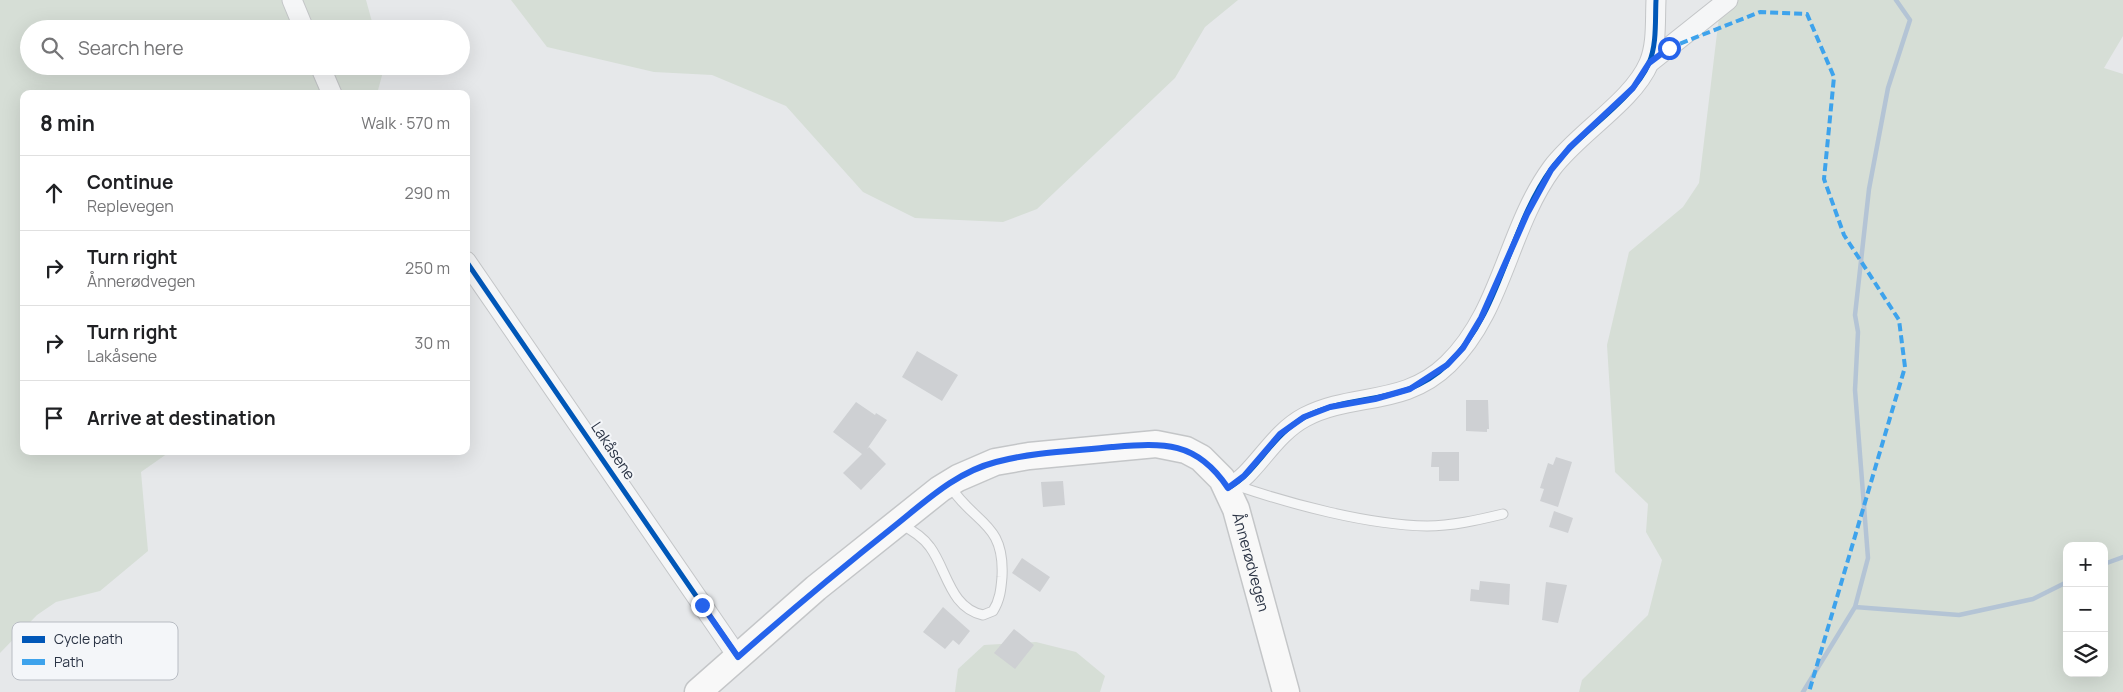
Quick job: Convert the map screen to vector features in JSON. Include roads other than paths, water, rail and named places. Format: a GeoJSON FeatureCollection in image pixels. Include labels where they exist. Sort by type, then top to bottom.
{"type":"FeatureCollection","features":[{"type":"Feature","properties":{"kind":"main road","name":"Ånnerødvegen"},"geometry":{"type":"LineString","coordinates":[[698,692],[816,588],[948,484],[995,462],[1029,456],[1156,444],[1186,450],[1201,458],[1231,486],[1286,692]]}},
{"type":"Feature","properties":{"kind":"street"},"geometry":{"type":"LineString","coordinates":[[292,0],[300,20]]}},
{"type":"Feature","properties":{"kind":"street"},"geometry":{"type":"LineString","coordinates":[[1231,486],[1280,434],[1304,417],[1330,407],[1375,399],[1410,389],[1447,365],[1463,348],[1481,318],[1527,214],[1551,170],[1570,147],[1633,88],[1649,63],[1654,45],[1656,0]]}},
{"type":"Feature","properties":{"kind":"street"},"geometry":{"type":"LineString","coordinates":[[1649,63],[1728,0]]}},
{"type":"Feature","properties":{"kind":"street"},"geometry":{"type":"LineString","coordinates":[[324,75],[330,90]]}},
{"type":"Feature","properties":{"kind":"street","name":"Lakåsene"},"geometry":{"type":"LineString","coordinates":[[470,267],[738,657]]}},
{"type":"Feature","properties":{"kind":"lane"},"geometry":{"type":"LineString","coordinates":[[898,523],[912,530],[930,546],[950,587],[968,608],[983,615],[993,611],[1001,588],[1002,567],[998,542],[990,529],[960,500],[948,484]]}},
{"type":"Feature","properties":{"kind":"lane"},"geometry":{"type":"LineString","coordinates":[[1231,486],[1315,508],[1419,525],[1469,522],[1503,514]]}},
{"type":"Feature","properties":{"kind":"waterway"},"geometry":{"type":"LineString","coordinates":[[1855,607],[1868,558],[1855,390],[1858,332],[1855,315],[1869,189],[1888,88],[1910,20],[1896,0]]}},
{"type":"Feature","properties":{"kind":"waterway"},"geometry":{"type":"LineString","coordinates":[[2108,563],[2123,557]]}},
{"type":"Feature","properties":{"kind":"waterway"},"geometry":{"type":"LineString","coordinates":[[1803,692],[1855,607],[1959,615],[2033,599],[2063,584]]}}]}
